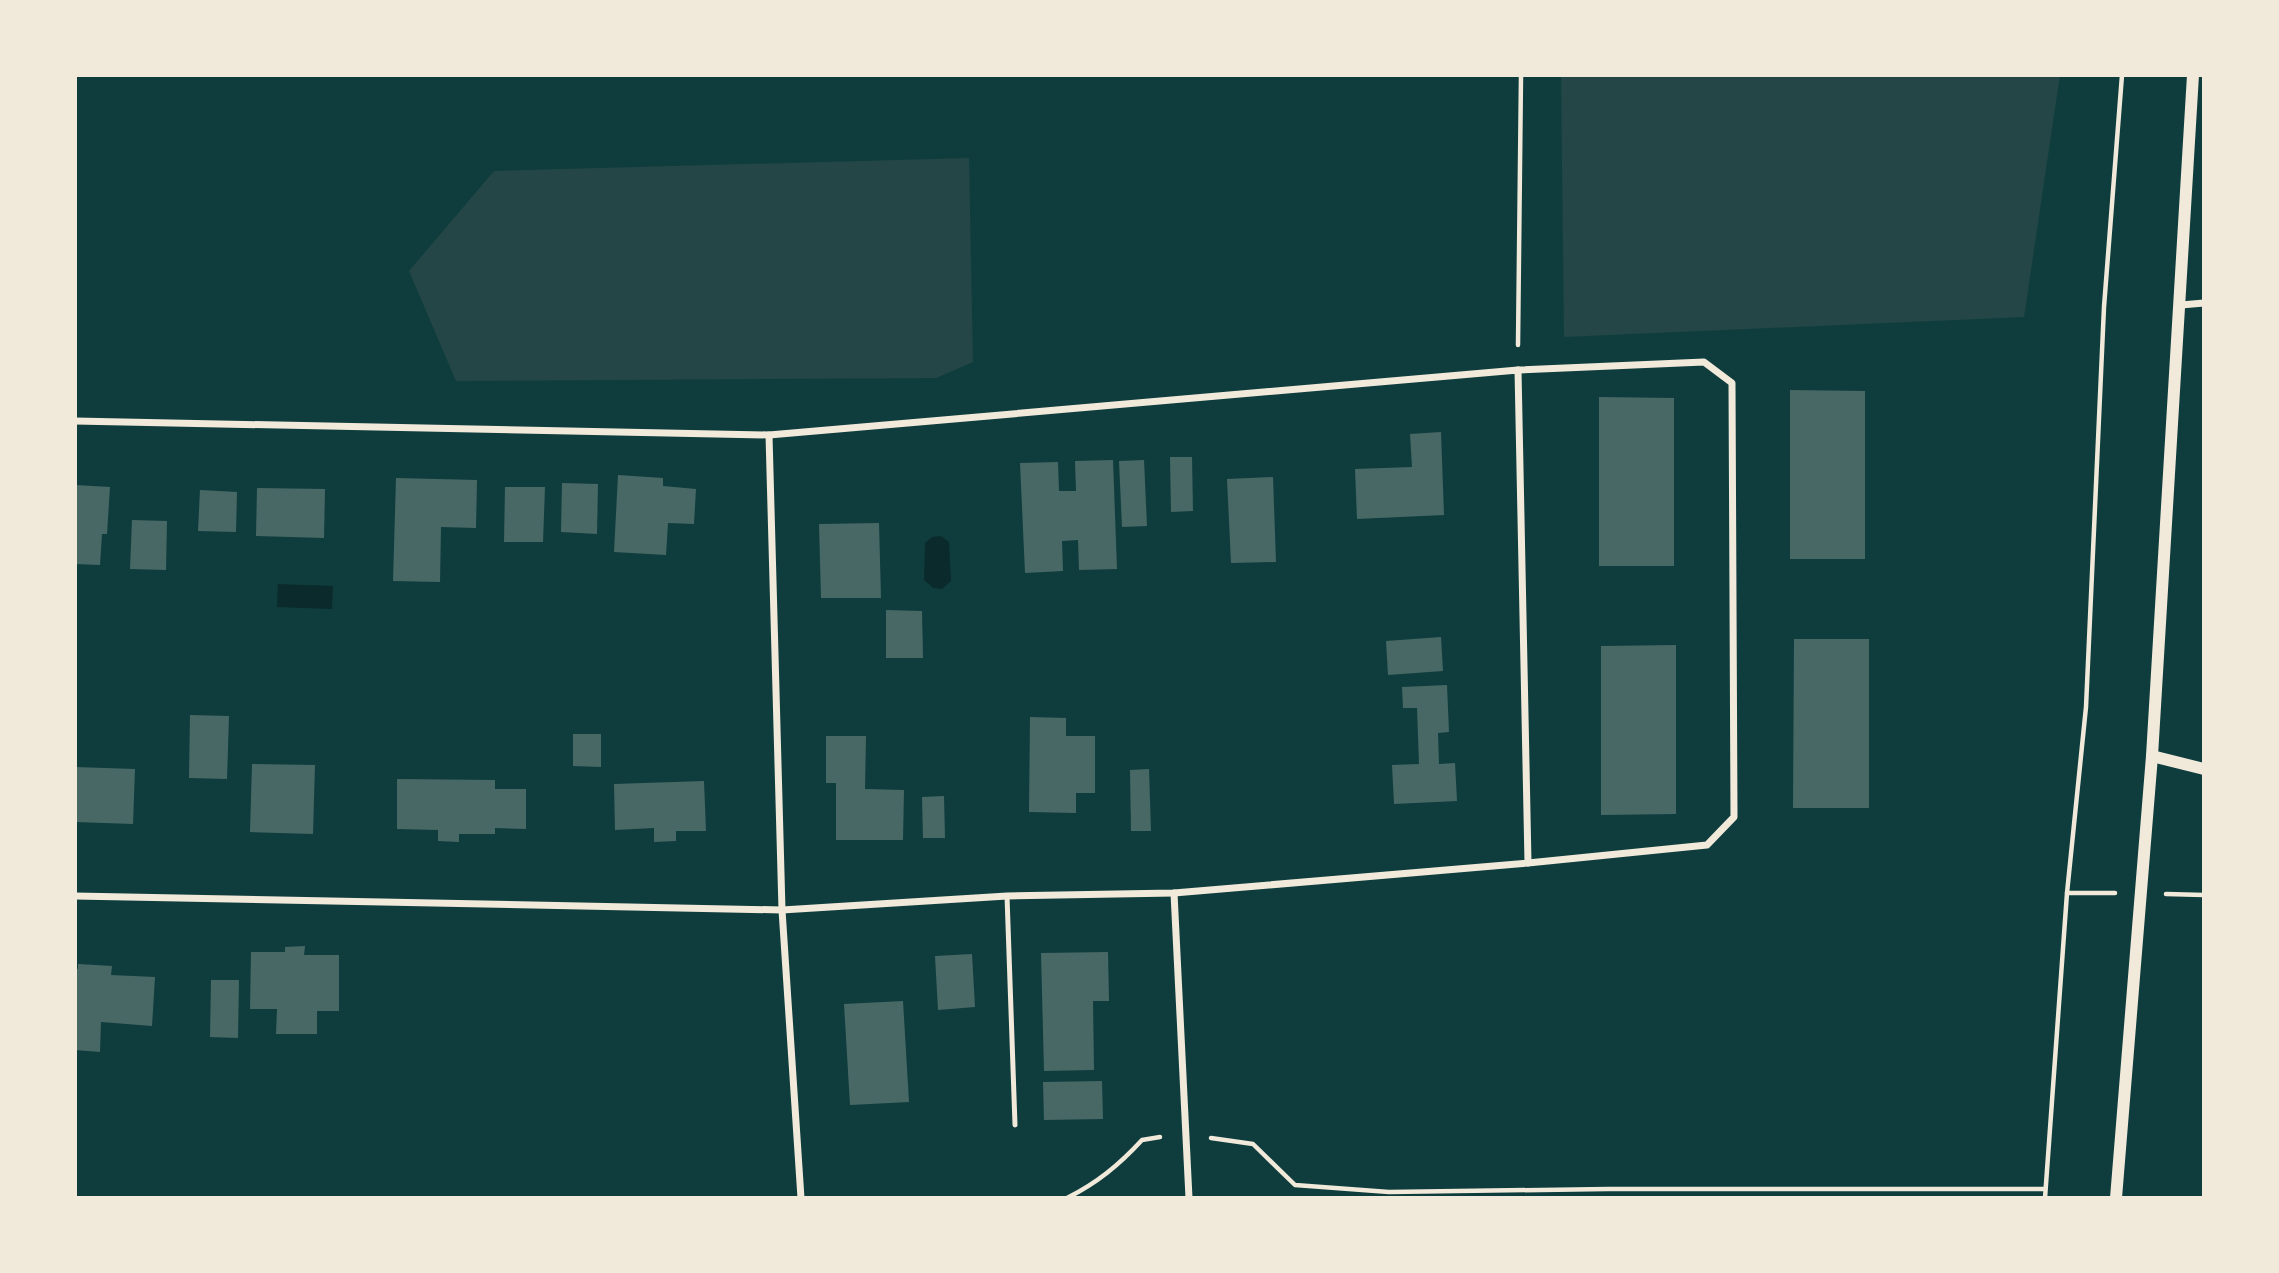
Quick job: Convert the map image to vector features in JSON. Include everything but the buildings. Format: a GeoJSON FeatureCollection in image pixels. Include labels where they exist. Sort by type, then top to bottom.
{"type":"FeatureCollection","features":[{"type":"Feature","properties":{"kind":"street"},"geometry":{"type":"LineString","coordinates":[[2116,1198],[2152,756],[2193,75]]}},
{"type":"Feature","properties":{"kind":"street"},"geometry":{"type":"LineString","coordinates":[[2181,305],[2204,303]]}},
{"type":"Feature","properties":{"kind":"street"},"geometry":{"type":"LineString","coordinates":[[75,421],[769,435],[1518,370],[1704,362],[1732,383],[1734,817],[1707,845],[1528,863],[1174,892],[1007,896],[782,910],[75,896]]}},
{"type":"Feature","properties":{"kind":"street"},"geometry":{"type":"LineString","coordinates":[[1518,370],[1528,863]]}},
{"type":"Feature","properties":{"kind":"street"},"geometry":{"type":"LineString","coordinates":[[769,435],[782,910],[801,1198]]}},
{"type":"Feature","properties":{"kind":"street"},"geometry":{"type":"LineString","coordinates":[[2152,756],[2204,769]]}},
{"type":"Feature","properties":{"kind":"street"},"geometry":{"type":"LineString","coordinates":[[1174,892],[1189,1198]]}},
{"type":"Feature","properties":{"kind":"lane"},"geometry":{"type":"LineString","coordinates":[[1007,896],[1015,1125]]}},
{"type":"Feature","properties":{"kind":"path"},"geometry":{"type":"LineString","coordinates":[[1518,370],[1521,75]]}},
{"type":"Feature","properties":{"kind":"path"},"geometry":{"type":"LineString","coordinates":[[2045,1198],[2067,893],[2086,706],[2104,307],[2122,75]]}},
{"type":"Feature","properties":{"kind":"path"},"geometry":{"type":"LineString","coordinates":[[1067,1198],[1091,1186],[1117,1167],[1142,1140],[1186,1134],[1252,1144],[1295,1185],[1389,1192],[2045,1189]]}},
{"type":"Feature","properties":{"kind":"shaded area"},"geometry":{"type":"Polygon","coordinates":[[[1561,75],[2060,75],[2024,317],[1564,337],[1561,75]]]}},
{"type":"Feature","properties":{"kind":"shaded area"},"geometry":{"type":"Polygon","coordinates":[[[969,158],[973,362],[936,378],[456,381],[409,271],[494,171],[969,158]]]}},
{"type":"Feature","properties":{"kind":"shaded area"},"geometry":{"type":"Polygon","coordinates":[[[941,536],[949,542],[951,581],[942,589],[933,588],[924,580],[925,543],[932,537],[941,536]]]}},
{"type":"Feature","properties":{"kind":"shaded area"},"geometry":{"type":"Polygon","coordinates":[[[278,584],[333,586],[332,609],[277,607],[278,584]]]}}]}
